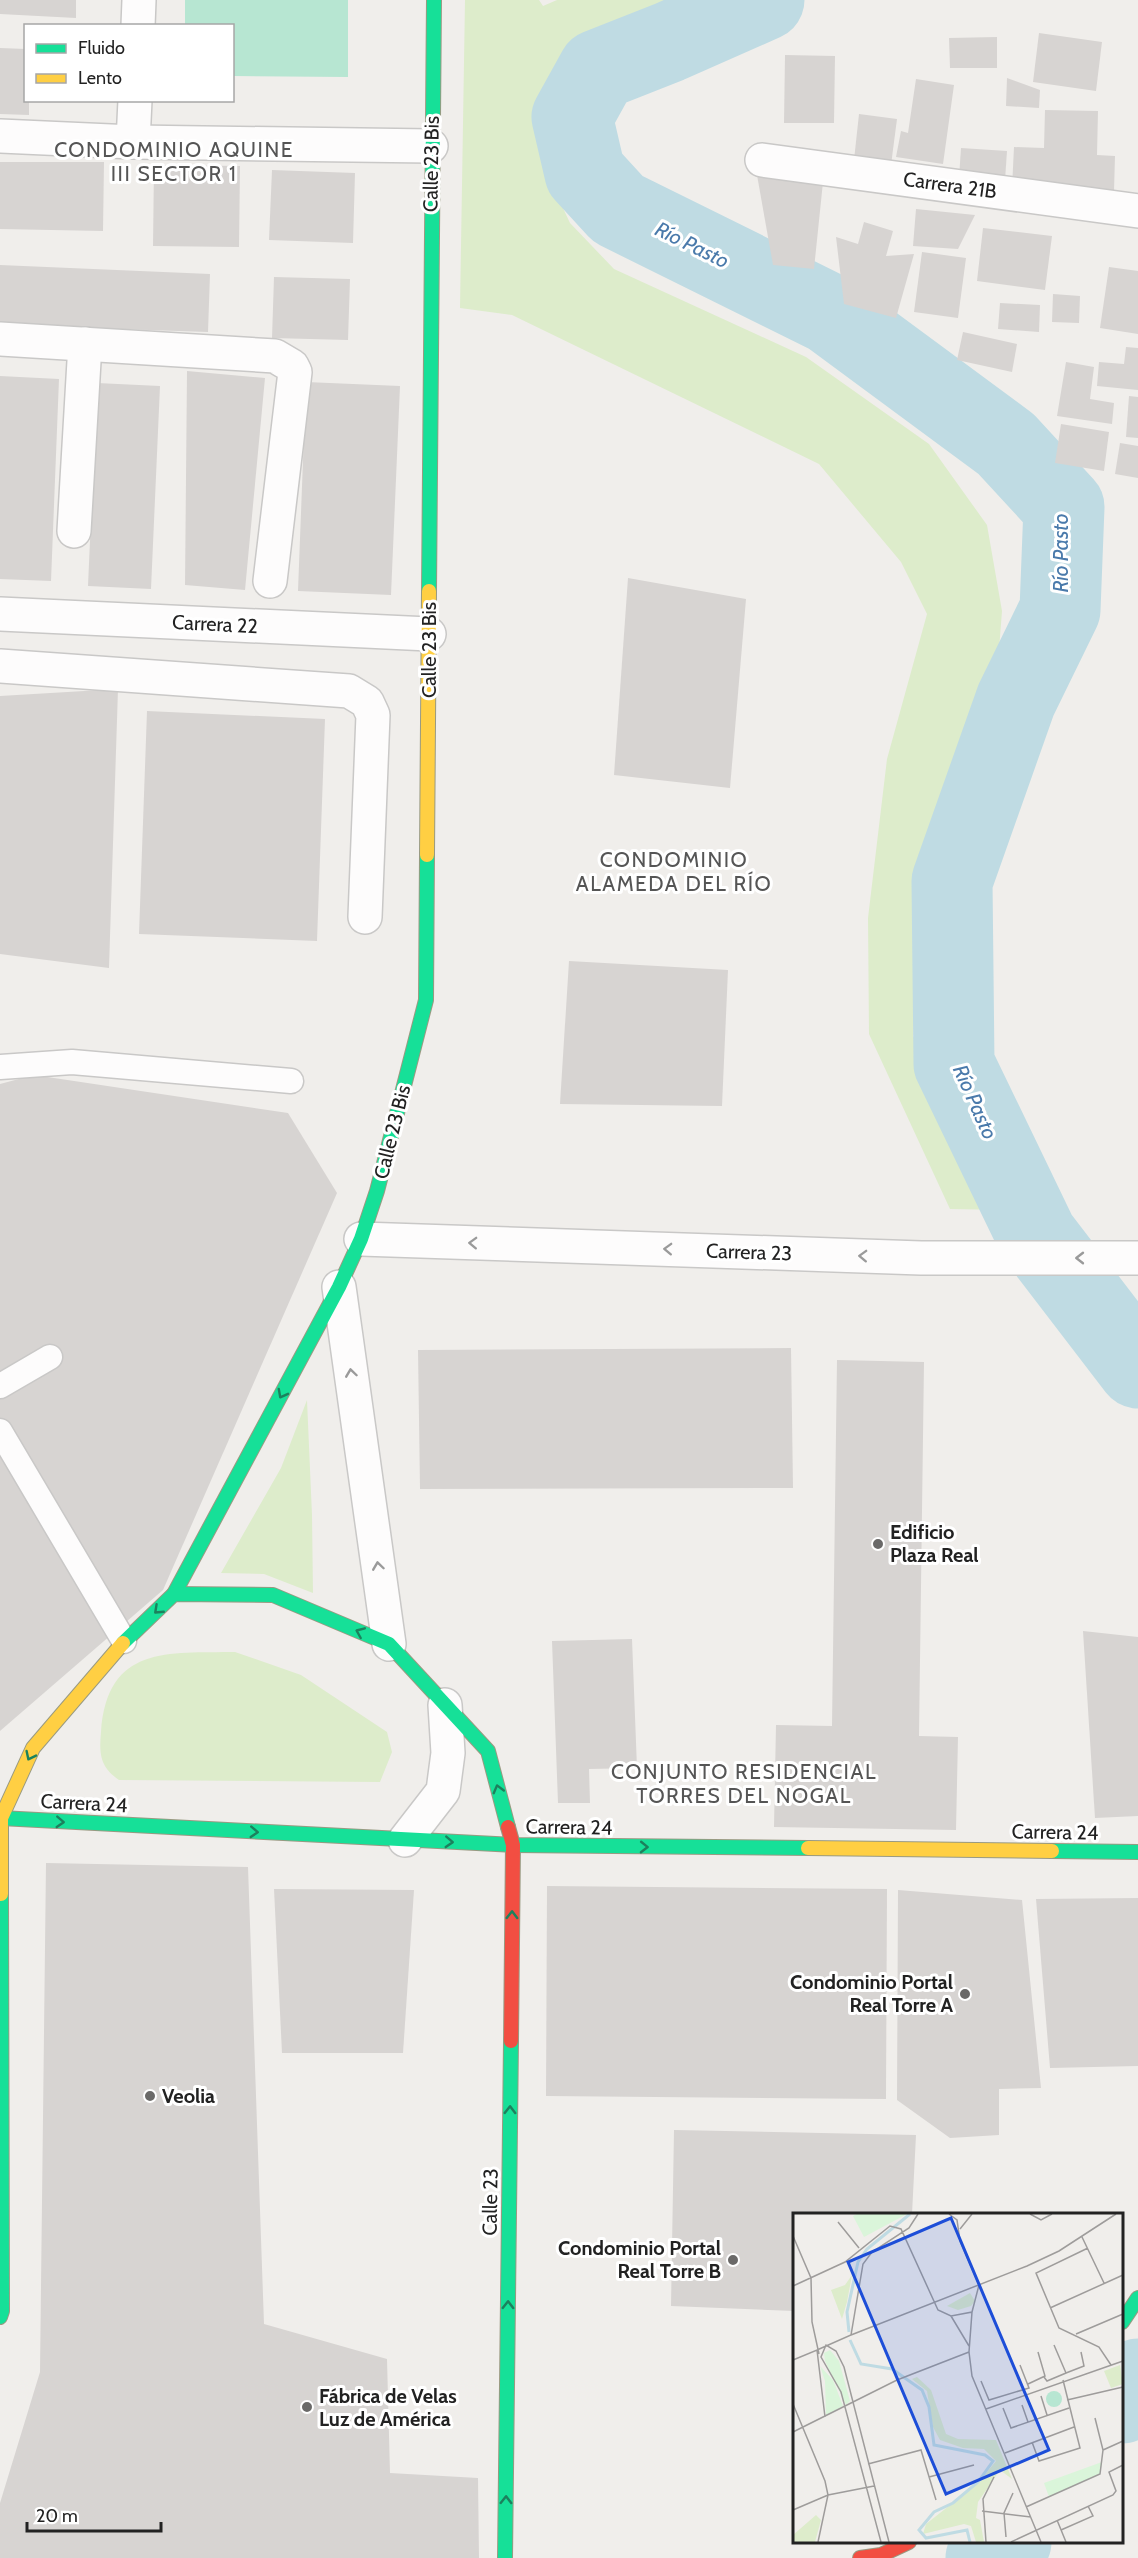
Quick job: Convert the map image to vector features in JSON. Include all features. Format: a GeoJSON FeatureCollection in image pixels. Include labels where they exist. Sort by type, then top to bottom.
{"type":"FeatureCollection","features":[{"type":"Feature","properties":{"kind":"street"},"geometry":{"type":"LineString","coordinates":[[138,24],[139,0]]}},
{"type":"Feature","properties":{"kind":"street","name":"Calle 23 Bis"},"geometry":{"type":"LineString","coordinates":[[1,1818],[33,1748],[124,1641],[174,1594],[339,1287],[361,1239],[377,1191],[426,1000],[431,146],[434,0]]}},
{"type":"Feature","properties":{"kind":"street"},"geometry":{"type":"LineString","coordinates":[[133,142],[135,102]]}},
{"type":"Feature","properties":{"kind":"street"},"geometry":{"type":"LineString","coordinates":[[0,136],[133,142],[431,146]]}},
{"type":"Feature","properties":{"kind":"street","name":"Carrera 21B"},"geometry":{"type":"LineString","coordinates":[[762,160],[1138,211]]}},
{"type":"Feature","properties":{"kind":"street"},"geometry":{"type":"LineString","coordinates":[[0,339],[275,356],[292,366],[295,372],[270,581]]}},
{"type":"Feature","properties":{"kind":"street"},"geometry":{"type":"LineString","coordinates":[[74,531],[85,344]]}},
{"type":"Feature","properties":{"kind":"street","name":"Carrera 22"},"geometry":{"type":"LineString","coordinates":[[0,614],[429,634]]}},
{"type":"Feature","properties":{"kind":"street"},"geometry":{"type":"LineString","coordinates":[[0,666],[349,691],[367,702],[373,715],[365,917]]}},
{"type":"Feature","properties":{"kind":"street","name":"Carrera 23"},"geometry":{"type":"LineString","coordinates":[[361,1239],[921,1258],[1138,1258]]}},
{"type":"Feature","properties":{"kind":"street"},"geometry":{"type":"LineString","coordinates":[[339,1287],[389,1644]]}},
{"type":"Feature","properties":{"kind":"street"},"geometry":{"type":"LineString","coordinates":[[174,1594],[273,1595],[389,1644]]}},
{"type":"Feature","properties":{"kind":"street","name":"Calle 23"},"geometry":{"type":"LineString","coordinates":[[389,1644],[488,1751],[513,1845],[506,2558]]}},
{"type":"Feature","properties":{"kind":"street"},"geometry":{"type":"LineString","coordinates":[[405,1840],[443,1791],[448,1753],[445,1705]]}},
{"type":"Feature","properties":{"kind":"street"},"geometry":{"type":"LineString","coordinates":[[0,2317],[2,2311],[1,1818]]}},
{"type":"Feature","properties":{"kind":"street","name":"Carrera 24"},"geometry":{"type":"LineString","coordinates":[[1,1818],[513,1845],[1138,1852]]}},
{"type":"Feature","properties":{"kind":"street"},"geometry":{"type":"LineString","coordinates":[[1123,2320],[1138,2298]]}},
{"type":"Feature","properties":{"kind":"street"},"geometry":{"type":"LineString","coordinates":[[860,2558],[881,2555],[905,2543]]}},
{"type":"Feature","properties":{"kind":"lane"},"geometry":{"type":"LineString","coordinates":[[0,1067],[72,1062],[291,1081]]}},
{"type":"Feature","properties":{"kind":"lane"},"geometry":{"type":"LineString","coordinates":[[0,1386],[50,1357]]}},
{"type":"Feature","properties":{"kind":"lane"},"geometry":{"type":"LineString","coordinates":[[0,1431],[124,1641]]}},
{"type":"Feature","properties":{"kind":"green space"},"geometry":{"type":"Polygon","coordinates":[[[185,0],[348,0],[348,77],[234,76],[234,24],[185,24],[185,0]]]}},
{"type":"Feature","properties":{"kind":"green space"},"geometry":{"type":"Polygon","coordinates":[[[465,0],[539,0],[543,6],[557,0],[726,0],[625,43],[583,71],[542,111],[547,174],[570,223],[614,269],[806,357],[929,444],[987,525],[1002,611],[997,676],[943,811],[918,961],[913,1036],[1006,1210],[950,1209],[869,1034],[868,918],[887,759],[927,614],[901,562],[819,464],[512,315],[460,308],[465,0]]]}},
{"type":"Feature","properties":{"kind":"green space"},"geometry":{"type":"Polygon","coordinates":[[[307,1400],[313,1593],[264,1574],[221,1573],[281,1468],[307,1400]]]}},
{"type":"Feature","properties":{"kind":"green space"},"geometry":{"type":"Polygon","coordinates":[[[235,1652],[301,1675],[387,1732],[392,1752],[380,1782],[119,1780],[108,1770],[104,1765],[100,1747],[106,1704],[115,1683],[128,1669],[145,1660],[165,1655],[235,1652]]]}},
{"type":"Feature","properties":{"kind":"building"},"geometry":{"type":"Polygon","coordinates":[[[0,0],[76,0],[76,18],[0,14],[0,0]]]}},
{"type":"Feature","properties":{"kind":"building"},"geometry":{"type":"Polygon","coordinates":[[[1039,33],[1102,42],[1096,91],[1033,82],[1039,33]]]}},
{"type":"Feature","properties":{"kind":"building"},"geometry":{"type":"Polygon","coordinates":[[[997,37],[997,68],[950,68],[949,38],[997,37]]]}},
{"type":"Feature","properties":{"kind":"building"},"geometry":{"type":"Polygon","coordinates":[[[0,48],[24,49],[24,102],[29,102],[29,115],[0,114],[0,48]]]}},
{"type":"Feature","properties":{"kind":"building"},"geometry":{"type":"Polygon","coordinates":[[[785,55],[835,56],[834,123],[784,123],[785,55]]]}},
{"type":"Feature","properties":{"kind":"building"},"geometry":{"type":"Polygon","coordinates":[[[1007,78],[1040,90],[1039,108],[1006,106],[1007,78]]]}},
{"type":"Feature","properties":{"kind":"building"},"geometry":{"type":"Polygon","coordinates":[[[916,79],[954,85],[943,164],[896,157],[901,131],[908,133],[916,79]]]}},
{"type":"Feature","properties":{"kind":"building"},"geometry":{"type":"Polygon","coordinates":[[[1045,110],[1098,111],[1097,155],[1115,156],[1114,191],[1012,188],[1014,147],[1044,148],[1045,110]]]}},
{"type":"Feature","properties":{"kind":"building"},"geometry":{"type":"Polygon","coordinates":[[[859,114],[897,119],[891,165],[854,160],[859,114]]]}},
{"type":"Feature","properties":{"kind":"building"},"geometry":{"type":"Polygon","coordinates":[[[961,148],[1007,151],[1005,180],[959,178],[961,148]]]}},
{"type":"Feature","properties":{"kind":"building"},"geometry":{"type":"Polygon","coordinates":[[[0,162],[104,162],[103,231],[0,229],[0,162]]]}},
{"type":"Feature","properties":{"kind":"building"},"geometry":{"type":"Polygon","coordinates":[[[154,165],[240,166],[239,247],[153,246],[154,165]]]}},
{"type":"Feature","properties":{"kind":"building"},"geometry":{"type":"Polygon","coordinates":[[[272,170],[355,173],[353,243],[269,240],[272,170]]]}},
{"type":"Feature","properties":{"kind":"building"},"geometry":{"type":"Polygon","coordinates":[[[757,175],[823,182],[814,269],[773,265],[757,175]]]}},
{"type":"Feature","properties":{"kind":"building"},"geometry":{"type":"Polygon","coordinates":[[[916,209],[975,215],[958,249],[913,246],[916,209]]]}},
{"type":"Feature","properties":{"kind":"building"},"geometry":{"type":"Polygon","coordinates":[[[864,222],[893,231],[886,256],[914,254],[896,318],[844,304],[836,237],[858,244],[864,222]]]}},
{"type":"Feature","properties":{"kind":"building"},"geometry":{"type":"Polygon","coordinates":[[[983,228],[1052,236],[1045,290],[977,281],[983,228]]]}},
{"type":"Feature","properties":{"kind":"building"},"geometry":{"type":"Polygon","coordinates":[[[922,252],[966,258],[958,318],[914,312],[922,252]]]}},
{"type":"Feature","properties":{"kind":"building"},"geometry":{"type":"Polygon","coordinates":[[[0,265],[210,274],[208,332],[0,325],[0,265]]]}},
{"type":"Feature","properties":{"kind":"building"},"geometry":{"type":"Polygon","coordinates":[[[1109,267],[1138,271],[1138,334],[1100,328],[1109,267]]]}},
{"type":"Feature","properties":{"kind":"building"},"geometry":{"type":"Polygon","coordinates":[[[274,277],[350,279],[348,340],[272,338],[274,277]]]}},
{"type":"Feature","properties":{"kind":"building"},"geometry":{"type":"Polygon","coordinates":[[[1053,294],[1080,296],[1079,323],[1052,322],[1053,294]]]}},
{"type":"Feature","properties":{"kind":"building"},"geometry":{"type":"Polygon","coordinates":[[[1000,303],[1040,305],[1039,332],[998,329],[1000,303]]]}},
{"type":"Feature","properties":{"kind":"building"},"geometry":{"type":"Polygon","coordinates":[[[963,332],[1017,344],[1012,372],[957,360],[963,332]]]}},
{"type":"Feature","properties":{"kind":"building"},"geometry":{"type":"Polygon","coordinates":[[[1126,347],[1138,348],[1138,390],[1097,386],[1099,362],[1124,364],[1126,347]]]}},
{"type":"Feature","properties":{"kind":"building"},"geometry":{"type":"Polygon","coordinates":[[[1066,362],[1094,367],[1090,399],[1114,403],[1112,424],[1057,416],[1066,362]]]}},
{"type":"Feature","properties":{"kind":"building"},"geometry":{"type":"Polygon","coordinates":[[[187,371],[265,378],[245,590],[185,585],[187,371]]]}},
{"type":"Feature","properties":{"kind":"building"},"geometry":{"type":"Polygon","coordinates":[[[0,376],[59,379],[51,581],[0,579],[0,376]]]}},
{"type":"Feature","properties":{"kind":"building"},"geometry":{"type":"Polygon","coordinates":[[[306,382],[400,386],[391,595],[298,591],[306,382]]]}},
{"type":"Feature","properties":{"kind":"building"},"geometry":{"type":"Polygon","coordinates":[[[97,383],[160,386],[151,589],[88,586],[97,383]]]}},
{"type":"Feature","properties":{"kind":"building"},"geometry":{"type":"Polygon","coordinates":[[[1129,396],[1138,397],[1138,438],[1126,437],[1129,396]]]}},
{"type":"Feature","properties":{"kind":"building"},"geometry":{"type":"Polygon","coordinates":[[[1061,424],[1109,432],[1104,471],[1055,463],[1061,424]]]}},
{"type":"Feature","properties":{"kind":"building"},"geometry":{"type":"Polygon","coordinates":[[[1120,443],[1138,446],[1138,478],[1115,474],[1120,443]]]}},
{"type":"Feature","properties":{"kind":"building"},"geometry":{"type":"Polygon","coordinates":[[[628,578],[746,599],[730,788],[614,775],[628,578]]]}},
{"type":"Feature","properties":{"kind":"building"},"geometry":{"type":"Polygon","coordinates":[[[118,689],[109,968],[0,954],[0,696],[118,689]]]}},
{"type":"Feature","properties":{"kind":"building"},"geometry":{"type":"Polygon","coordinates":[[[147,711],[325,719],[317,941],[139,934],[147,711]]]}},
{"type":"Feature","properties":{"kind":"building"},"geometry":{"type":"Polygon","coordinates":[[[569,961],[728,970],[722,1106],[560,1104],[569,961]]]}},
{"type":"Feature","properties":{"kind":"building"},"geometry":{"type":"Polygon","coordinates":[[[34,1075],[288,1113],[337,1193],[163,1590],[0,1731],[0,1084],[34,1075]]]}},
{"type":"Feature","properties":{"kind":"building"},"geometry":{"type":"Polygon","coordinates":[[[791,1348],[793,1488],[420,1489],[418,1350],[791,1348]]]}},
{"type":"Feature","properties":{"kind":"building","name":"Edificio Plaza Real"},"geometry":{"type":"Polygon","coordinates":[[[837,1360],[924,1362],[919,1736],[958,1737],[956,1830],[774,1827],[776,1725],[832,1726],[837,1360]]]}},
{"type":"Feature","properties":{"kind":"building"},"geometry":{"type":"Polygon","coordinates":[[[1083,1631],[1138,1637],[1138,1816],[1095,1818],[1083,1631]]]}},
{"type":"Feature","properties":{"kind":"building"},"geometry":{"type":"Polygon","coordinates":[[[632,1639],[637,1768],[589,1769],[590,1803],[558,1803],[552,1641],[632,1639]]]}},
{"type":"Feature","properties":{"kind":"building","name":"Veolia"},"geometry":{"type":"Polygon","coordinates":[[[46,1863],[248,1867],[264,2324],[387,2359],[390,2473],[478,2478],[479,2558],[0,2558],[0,2503],[40,2372],[46,1863]]]}},
{"type":"Feature","properties":{"kind":"building"},"geometry":{"type":"Polygon","coordinates":[[[547,1886],[887,1889],[886,2099],[546,2096],[547,1886]]]}},
{"type":"Feature","properties":{"kind":"building"},"geometry":{"type":"Polygon","coordinates":[[[274,1889],[414,1890],[403,2053],[282,2053],[274,1889]]]}},
{"type":"Feature","properties":{"kind":"building","name":"Condominio Portal Real Torre A"},"geometry":{"type":"Polygon","coordinates":[[[898,1890],[1022,1900],[1041,2088],[999,2089],[999,2135],[950,2138],[897,2100],[898,1890]]]}},
{"type":"Feature","properties":{"kind":"building"},"geometry":{"type":"Polygon","coordinates":[[[1138,1898],[1138,2066],[1050,2068],[1036,1899],[1138,1898]]]}},
{"type":"Feature","properties":{"kind":"building","name":"Condominio Portal Real Torre B"},"geometry":{"type":"Polygon","coordinates":[[[674,2130],[916,2135],[912,2213],[793,2213],[793,2311],[671,2306],[674,2130]]]}},
{"type":"Feature","properties":{"kind":"waterway","name":"Río Pasto"},"geometry":{"type":"LineString","coordinates":[[764,0],[598,70],[572,117],[585,173],[618,209],[830,314],[1006,444],[1064,507],[1060,610],[1016,700],[952,881],[954,1064],[1037,1236],[1138,1368]]}},
{"type":"Feature","properties":{"kind":"waterway","name":"Río Pasto"},"geometry":{"type":"LineString","coordinates":[[1123,2402],[1138,2379]]}},
{"type":"Feature","properties":{"kind":"waterway","name":"Río Pasto"},"geometry":{"type":"LineString","coordinates":[[986,2558],[1009,2543]]}},
{"type":"Feature","properties":{"kind":"traffic: fast"},"geometry":{"type":"LineString","coordinates":[[429,591],[434,0]]}},
{"type":"Feature","properties":{"kind":"traffic: fast"},"geometry":{"type":"LineString","coordinates":[[174,1594],[339,1287],[361,1239],[377,1191],[426,1000],[427,855]]}},
{"type":"Feature","properties":{"kind":"traffic: fast"},"geometry":{"type":"LineString","coordinates":[[123,1643],[174,1594],[273,1595],[389,1644],[488,1751],[508,1827]]}},
{"type":"Feature","properties":{"kind":"traffic: fast"},"geometry":{"type":"LineString","coordinates":[[0,1818],[513,1845],[808,1848]]}},
{"type":"Feature","properties":{"kind":"traffic: fast"},"geometry":{"type":"LineString","coordinates":[[1052,1851],[1138,1852]]}},
{"type":"Feature","properties":{"kind":"traffic: fast"},"geometry":{"type":"LineString","coordinates":[[0,2317],[2,2311],[1,1894]]}},
{"type":"Feature","properties":{"kind":"traffic: fast"},"geometry":{"type":"LineString","coordinates":[[505,2558],[511,2041]]}},
{"type":"Feature","properties":{"kind":"traffic: fast"},"geometry":{"type":"LineString","coordinates":[[1123,2320],[1138,2298]]}},
{"type":"Feature","properties":{"kind":"traffic: slow"},"geometry":{"type":"LineString","coordinates":[[427,855],[429,591]]}},
{"type":"Feature","properties":{"kind":"traffic: slow"},"geometry":{"type":"LineString","coordinates":[[1,1894],[1,1818],[33,1748],[123,1643]]}},
{"type":"Feature","properties":{"kind":"traffic: slow"},"geometry":{"type":"LineString","coordinates":[[808,1848],[1052,1851]]}},
{"type":"Feature","properties":{"kind":"traffic: jam"},"geometry":{"type":"LineString","coordinates":[[508,1827],[513,1845],[511,2041]]}},
{"type":"Feature","properties":{"kind":"traffic: jam"},"geometry":{"type":"LineString","coordinates":[[860,2558],[881,2555],[907,2543]]}},
{"type":"Feature","properties":{"kind":"place","name":"Edificio Plaza Real"},"geometry":{"type":"Point","coordinates":[878,1544]}},
{"type":"Feature","properties":{"kind":"place","name":"Condominio Portal Real Torre A"},"geometry":{"type":"Point","coordinates":[965,1994]}},
{"type":"Feature","properties":{"kind":"place","name":"Veolia"},"geometry":{"type":"Point","coordinates":[150,2096]}},
{"type":"Feature","properties":{"kind":"place","name":"Condominio Portal Real Torre B"},"geometry":{"type":"Point","coordinates":[733,2260]}},
{"type":"Feature","properties":{"kind":"place","name":"Fábrica de Velas Luz de América"},"geometry":{"type":"Point","coordinates":[307,2407]}},
{"type":"Feature","properties":{"kind":"district","name":"CONDOMINIO AQUINE III SECTOR 1"},"geometry":{"type":"Point","coordinates":[174,162]}},
{"type":"Feature","properties":{"kind":"district","name":"CONDOMINIO ALAMEDA DEL RÍO"},"geometry":{"type":"Point","coordinates":[674,872]}},
{"type":"Feature","properties":{"kind":"district","name":"CONJUNTO RESIDENCIAL TORRES DEL NOGAL"},"geometry":{"type":"Point","coordinates":[744,1784]}}]}
